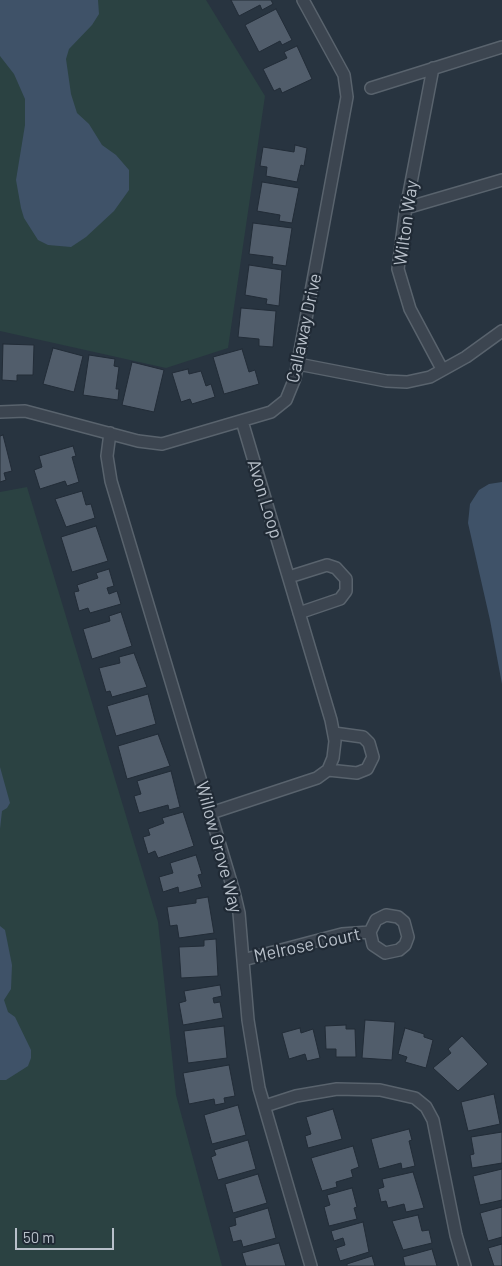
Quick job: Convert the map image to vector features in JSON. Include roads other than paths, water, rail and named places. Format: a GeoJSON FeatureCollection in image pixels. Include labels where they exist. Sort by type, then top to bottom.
{"type":"FeatureCollection","features":[{"type":"Feature","properties":{"kind":"street","name":"Callaway Drive"},"geometry":{"type":"LineString","coordinates":[[0,412],[25,411],[150,444],[162,444],[271,412],[280,406],[291,391],[298,364],[347,97],[344,75],[302,0]]}},
{"type":"Feature","properties":{"kind":"street"},"geometry":{"type":"LineString","coordinates":[[371,88],[502,48]]}},
{"type":"Feature","properties":{"kind":"street","name":"Wilton Way"},"geometry":{"type":"LineString","coordinates":[[433,68],[406,208],[398,269],[410,309],[442,369]]}},
{"type":"Feature","properties":{"kind":"street"},"geometry":{"type":"LineString","coordinates":[[406,208],[502,180]]}},
{"type":"Feature","properties":{"kind":"street"},"geometry":{"type":"LineString","coordinates":[[298,364],[386,381],[407,382],[430,377],[466,357],[502,332]]}},
{"type":"Feature","properties":{"kind":"street","name":"Avon Loop"},"geometry":{"type":"LineString","coordinates":[[242,421],[334,733],[333,758],[328,770]]}},
{"type":"Feature","properties":{"kind":"street","name":"Willow Grove Way"},"geometry":{"type":"LineString","coordinates":[[110,433],[107,456],[109,474],[234,892],[243,960],[249,1029],[259,1088],[311,1266]]}},
{"type":"Feature","properties":{"kind":"street"},"geometry":{"type":"LineString","coordinates":[[288,577],[327,565],[336,568],[346,579],[346,591],[340,599],[299,612]]}},
{"type":"Feature","properties":{"kind":"street"},"geometry":{"type":"LineString","coordinates":[[211,814],[317,778],[328,770],[357,773],[367,769],[373,757],[369,743],[363,737],[334,733]]}},
{"type":"Feature","properties":{"kind":"street","name":"Melrose Court"},"geometry":{"type":"LineString","coordinates":[[243,960],[342,934],[370,932]]}},
{"type":"Feature","properties":{"kind":"street"},"geometry":{"type":"LineString","coordinates":[[264,1106],[296,1096],[337,1089],[380,1090],[415,1098],[426,1107],[433,1120],[456,1235],[465,1266]]}},
{"type":"Feature","properties":{"kind":"water"},"geometry":{"type":"Polygon","coordinates":[[[0,0],[98,0],[99,14],[92,25],[69,49],[66,59],[71,94],[77,113],[89,124],[102,145],[116,155],[129,170],[129,190],[114,211],[86,237],[71,247],[48,245],[38,240],[24,218],[21,208],[16,180],[25,125],[25,99],[14,74],[0,56],[0,0]]]}},
{"type":"Feature","properties":{"kind":"water"},"geometry":{"type":"Polygon","coordinates":[[[502,482],[502,684],[468,523],[470,504],[479,490],[489,484],[502,482]]]}},
{"type":"Feature","properties":{"kind":"water"},"geometry":{"type":"Polygon","coordinates":[[[0,767],[10,803],[2,811],[0,829],[0,767]]]}},
{"type":"Feature","properties":{"kind":"water"},"geometry":{"type":"Polygon","coordinates":[[[0,926],[5,930],[12,965],[11,989],[4,1000],[8,1012],[15,1017],[31,1050],[28,1066],[6,1080],[0,1080],[0,926]]]}}]}
